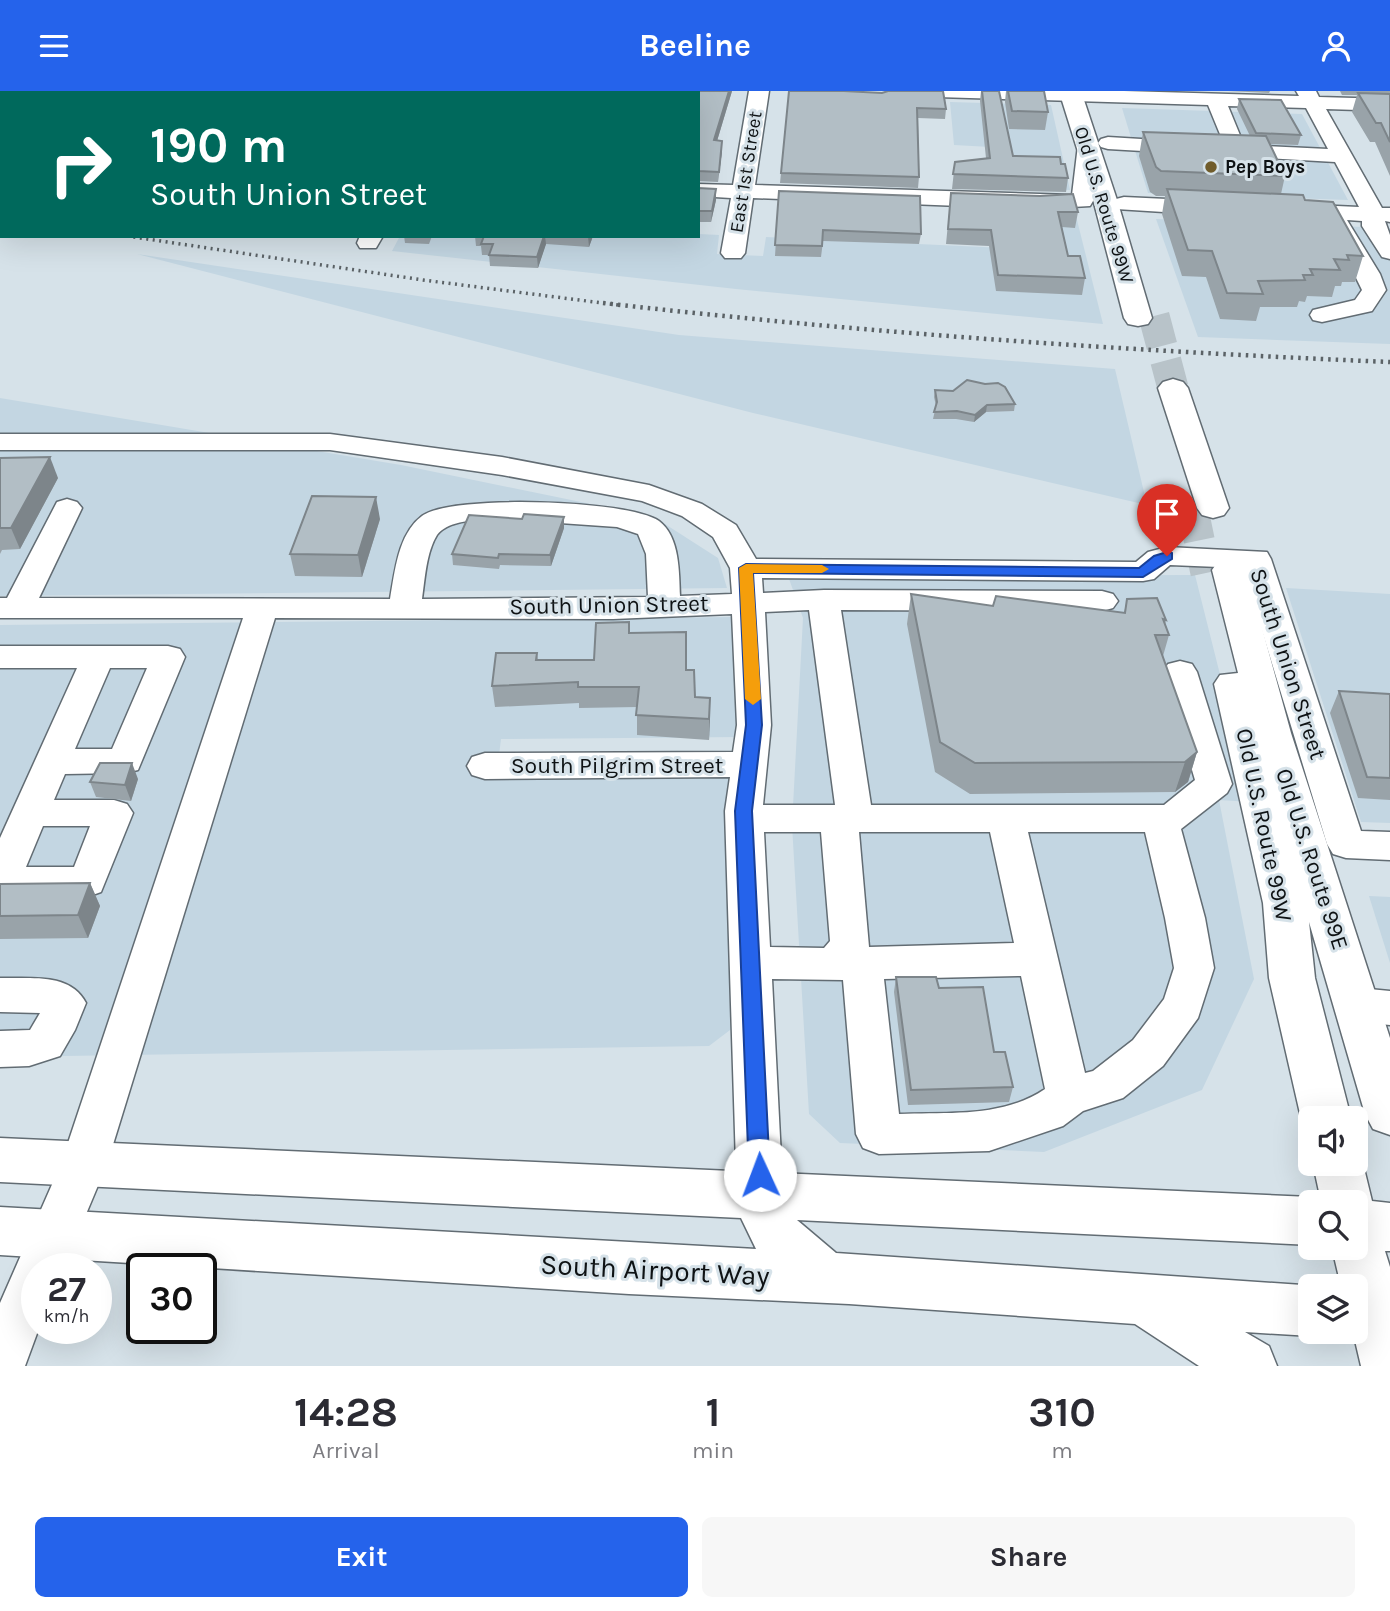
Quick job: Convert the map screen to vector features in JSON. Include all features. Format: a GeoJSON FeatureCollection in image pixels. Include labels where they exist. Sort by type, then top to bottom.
{"type":"FeatureCollection","features":[{"type":"Feature","properties":{"kind":"main road","name":"Old U.S. Route 99W"},"geometry":{"type":"LineString","coordinates":[[1083,93],[1146,317],[1124,204],[1098,144]]}},
{"type":"Feature","properties":{"kind":"main road"},"geometry":{"type":"LineString","coordinates":[[1164,389],[1203,509]]}},
{"type":"Feature","properties":{"kind":"main road","name":"Old U.S. Route 99W"},"geometry":{"type":"LineString","coordinates":[[1225,582],[1285,903],[1292,978],[1323,1106]]}},
{"type":"Feature","properties":{"kind":"main road","name":"Old U.S. Route 99E"},"geometry":{"type":"LineString","coordinates":[[1225,582],[1272,733],[1374,1006],[1390,1114]]}},
{"type":"Feature","properties":{"kind":"main road"},"geometry":{"type":"LineString","coordinates":[[0,1160],[1298,1220]]}},
{"type":"Feature","properties":{"kind":"main road"},"geometry":{"type":"LineString","coordinates":[[760,1197],[771,1229],[790,1250],[827,1278]]}},
{"type":"Feature","properties":{"kind":"main road"},"geometry":{"type":"LineString","coordinates":[[1368,1224],[1390,1227]]}},
{"type":"Feature","properties":{"kind":"main road","name":"South Airport Way"},"geometry":{"type":"LineString","coordinates":[[0,1231],[34,1253]]}},
{"type":"Feature","properties":{"kind":"main road","name":"South Airport Way"},"geometry":{"type":"LineString","coordinates":[[112,1257],[338,1252],[827,1278],[1298,1309]]}},
{"type":"Feature","properties":{"kind":"main road"},"geometry":{"type":"LineString","coordinates":[[1361,1260],[1389,1366]]}},
{"type":"Feature","properties":{"kind":"main road"},"geometry":{"type":"LineString","coordinates":[[1143,1297],[1249,1366]]}},
{"type":"Feature","properties":{"kind":"street","name":"East 1st Street"},"geometry":{"type":"LineString","coordinates":[[733,253],[759,91]]}},
{"type":"Feature","properties":{"kind":"street"},"geometry":{"type":"LineString","coordinates":[[937,91],[1154,94],[1214,99],[1309,97],[1390,105]]}},
{"type":"Feature","properties":{"kind":"street"},"geometry":{"type":"LineString","coordinates":[[1309,97],[1342,156],[1382,214]]}},
{"type":"Feature","properties":{"kind":"street"},"geometry":{"type":"LineString","coordinates":[[1214,99],[1234,143],[1233,148],[1223,150]]}},
{"type":"Feature","properties":{"kind":"street"},"geometry":{"type":"LineString","coordinates":[[700,190],[1038,202],[1082,201],[1098,144],[1342,156]]}},
{"type":"Feature","properties":{"kind":"street"},"geometry":{"type":"LineString","coordinates":[[1269,154],[1297,211]]}},
{"type":"Feature","properties":{"kind":"street"},"geometry":{"type":"LineString","coordinates":[[1124,204],[1230,208]]}},
{"type":"Feature","properties":{"kind":"street"},"geometry":{"type":"LineString","coordinates":[[1270,210],[1382,214]]}},
{"type":"Feature","properties":{"kind":"street"},"geometry":{"type":"LineString","coordinates":[[1322,315],[1363,306],[1374,290],[1368,274],[1331,212]]}},
{"type":"Feature","properties":{"kind":"street"},"geometry":{"type":"LineString","coordinates":[[1382,214],[1373,226],[1390,252]]}},
{"type":"Feature","properties":{"kind":"street"},"geometry":{"type":"LineString","coordinates":[[0,442],[330,442],[502,466],[638,492],[692,510],[725,531],[747,586],[754,725],[744,819],[760,1197]]}},
{"type":"Feature","properties":{"kind":"street"},"geometry":{"type":"LineString","coordinates":[[9,608],[67,508]]}},
{"type":"Feature","properties":{"kind":"street"},"geometry":{"type":"LineString","coordinates":[[404,607],[419,541],[432,523],[463,513],[607,515],[638,521],[649,528],[657,541],[664,605]]}},
{"type":"Feature","properties":{"kind":"street","name":"South Union Street"},"geometry":{"type":"LineString","coordinates":[[9,608],[613,609],[664,605],[747,586],[1143,572],[1158,559],[1167,556],[1256,559],[1346,843],[1390,846]]}},
{"type":"Feature","properties":{"kind":"street"},"geometry":{"type":"LineString","coordinates":[[747,586],[824,600],[1102,601]]}},
{"type":"Feature","properties":{"kind":"street"},"geometry":{"type":"LineString","coordinates":[[824,600],[847,819],[850,944],[848,963],[879,1134],[989,1131],[1047,1112],[1069,1097],[1107,1085],[1148,1053],[1183,1006],[1194,968],[1185,918],[1160,818]]}},
{"type":"Feature","properties":{"kind":"street"},"geometry":{"type":"LineString","coordinates":[[46,1253],[83,1164],[262,608]]}},
{"type":"Feature","properties":{"kind":"street"},"geometry":{"type":"LineString","coordinates":[[0,657],[168,657],[125,761],[54,762]]}},
{"type":"Feature","properties":{"kind":"street"},"geometry":{"type":"LineString","coordinates":[[32,813],[114,813],[87,882],[1,881],[98,657]]}},
{"type":"Feature","properties":{"kind":"street"},"geometry":{"type":"LineString","coordinates":[[744,819],[1172,818],[1214,784],[1180,672]]}},
{"type":"Feature","properties":{"kind":"street","name":"South Pilgrim Street"},"geometry":{"type":"LineString","coordinates":[[485,766],[750,764]]}},
{"type":"Feature","properties":{"kind":"street"},"geometry":{"type":"LineString","coordinates":[[1006,818],[1069,1097]]}},
{"type":"Feature","properties":{"kind":"street"},"geometry":{"type":"LineString","coordinates":[[751,963],[1038,959]]}},
{"type":"Feature","properties":{"kind":"street"},"geometry":{"type":"LineString","coordinates":[[0,995],[53,996],[65,1003],[49,1040],[36,1049],[0,1049]]}},
{"type":"Feature","properties":{"kind":"street"},"geometry":{"type":"LineString","coordinates":[[0,1364],[21,1313]]}},
{"type":"Feature","properties":{"kind":"shaded area"},"geometry":{"type":"Polygon","coordinates":[[[950,102],[1051,105],[1070,190],[995,187],[990,147],[954,145],[950,102]]]}},
{"type":"Feature","properties":{"kind":"shaded area"},"geometry":{"type":"Polygon","coordinates":[[[1122,108],[1302,114],[1348,200],[1148,193],[1122,108]]]}},
{"type":"Feature","properties":{"kind":"shaded area"},"geometry":{"type":"Polygon","coordinates":[[[1076,216],[1103,324],[736,289],[392,251],[399,238],[700,238],[700,234],[719,235],[717,254],[763,256],[766,237],[1005,248],[1076,216]]]}},
{"type":"Feature","properties":{"kind":"shaded area"},"geometry":{"type":"Polygon","coordinates":[[[1156,219],[1390,228],[1390,344],[1198,337],[1156,219]]]}},
{"type":"Feature","properties":{"kind":"shaded area"},"geometry":{"type":"Polygon","coordinates":[[[137,254],[679,335],[1115,369],[1147,505],[753,413],[137,254]]]}},
{"type":"Feature","properties":{"kind":"shaded area"},"geometry":{"type":"Polygon","coordinates":[[[0,398],[401,465],[654,517],[718,558],[727,588],[0,596],[0,398]]]}},
{"type":"Feature","properties":{"kind":"shaded area"},"geometry":{"type":"Polygon","coordinates":[[[1195,575],[1252,802],[1219,800],[1254,979],[1202,1090],[1044,1152],[840,1143],[809,1114],[792,825],[803,618],[788,576],[1195,575]]]}},
{"type":"Feature","properties":{"kind":"shaded area"},"geometry":{"type":"Polygon","coordinates":[[[1286,588],[1390,594],[1390,823],[1361,822],[1286,588]]]}},
{"type":"Feature","properties":{"kind":"shaded area"},"geometry":{"type":"Polygon","coordinates":[[[736,617],[742,737],[501,739],[498,763],[737,762],[734,1027],[709,1046],[0,1057],[0,625],[736,617]]]}},
{"type":"Feature","properties":{"kind":"shaded area"},"geometry":{"type":"Polygon","coordinates":[[[1369,896],[1390,897],[1390,963],[1369,896]]]}},
{"type":"Feature","properties":{"kind":"building"},"geometry":{"type":"Polygon","coordinates":[[[700,91],[729,91],[714,140],[722,141],[719,172],[700,171],[700,91]]]}},
{"type":"Feature","properties":{"kind":"building"},"geometry":{"type":"Polygon","coordinates":[[[789,91],[943,91],[946,109],[917,108],[919,177],[781,173],[789,91]]]}},
{"type":"Feature","properties":{"kind":"building"},"geometry":{"type":"Polygon","coordinates":[[[982,91],[999,91],[1013,156],[1060,157],[1061,164],[1065,164],[1068,178],[953,174],[955,162],[990,158],[982,91]]]}},
{"type":"Feature","properties":{"kind":"building"},"geometry":{"type":"Polygon","coordinates":[[[1008,91],[1044,91],[1048,112],[1012,111],[1008,91]]]}},
{"type":"Feature","properties":{"kind":"building"},"geometry":{"type":"Polygon","coordinates":[[[1358,93],[1390,94],[1390,142],[1381,123],[1376,123],[1358,93]]]}},
{"type":"Feature","properties":{"kind":"building"},"geometry":{"type":"Polygon","coordinates":[[[1239,99],[1281,100],[1301,135],[1256,133],[1239,99]]]}},
{"type":"Feature","properties":{"kind":"building"},"geometry":{"type":"Polygon","coordinates":[[[1143,132],[1266,136],[1285,176],[1161,171],[1156,167],[1143,132]]]}},
{"type":"Feature","properties":{"kind":"building"},"geometry":{"type":"Polygon","coordinates":[[[700,188],[716,189],[712,211],[700,211],[700,188]]]}},
{"type":"Feature","properties":{"kind":"building"},"geometry":{"type":"Polygon","coordinates":[[[1167,189],[1303,195],[1305,200],[1333,202],[1363,256],[1347,255],[1349,260],[1334,259],[1340,270],[1310,269],[1313,275],[1303,275],[1305,280],[1258,281],[1263,294],[1227,293],[1212,251],[1188,250],[1167,189]]]}},
{"type":"Feature","properties":{"kind":"building"},"geometry":{"type":"Polygon","coordinates":[[[779,191],[920,196],[921,234],[823,230],[822,246],[775,245],[779,191]]]}},
{"type":"Feature","properties":{"kind":"building"},"geometry":{"type":"Polygon","coordinates":[[[951,193],[1040,196],[1073,194],[1078,212],[1058,212],[1068,256],[1080,256],[1085,278],[998,275],[991,230],[948,229],[951,193]]]}},
{"type":"Feature","properties":{"kind":"building"},"geometry":{"type":"Polygon","coordinates":[[[483,238],[543,238],[537,257],[489,255],[493,244],[481,244],[483,238]]]}},
{"type":"Feature","properties":{"kind":"building"},"geometry":{"type":"Polygon","coordinates":[[[967,380],[985,384],[998,383],[1005,387],[1015,404],[987,405],[975,415],[957,411],[934,412],[937,402],[935,390],[953,391],[967,380]]]}},
{"type":"Feature","properties":{"kind":"building"},"geometry":{"type":"Polygon","coordinates":[[[50,457],[11,528],[0,528],[0,458],[50,457]]]}},
{"type":"Feature","properties":{"kind":"building"},"geometry":{"type":"Polygon","coordinates":[[[312,496],[376,497],[358,555],[290,554],[312,496]]]}},
{"type":"Feature","properties":{"kind":"building"},"geometry":{"type":"Polygon","coordinates":[[[524,514],[564,517],[550,555],[499,554],[498,558],[452,554],[469,515],[522,519],[524,514]]]}},
{"type":"Feature","properties":{"kind":"building"},"geometry":{"type":"Polygon","coordinates":[[[911,594],[993,606],[996,596],[1125,613],[1127,599],[1157,598],[1169,635],[1155,635],[1197,752],[1185,762],[975,763],[940,742],[911,594]]]}},
{"type":"Feature","properties":{"kind":"building"},"geometry":{"type":"Polygon","coordinates":[[[629,622],[629,633],[686,632],[686,670],[694,670],[695,697],[710,698],[709,719],[636,715],[639,687],[578,687],[578,682],[492,686],[496,653],[537,653],[536,660],[594,660],[596,623],[629,622]]]}},
{"type":"Feature","properties":{"kind":"building"},"geometry":{"type":"Polygon","coordinates":[[[1339,691],[1390,694],[1390,778],[1367,777],[1339,691]]]}},
{"type":"Feature","properties":{"kind":"building"},"geometry":{"type":"Polygon","coordinates":[[[100,763],[132,763],[125,785],[90,782],[100,763]]]}},
{"type":"Feature","properties":{"kind":"building"},"geometry":{"type":"Polygon","coordinates":[[[90,883],[78,915],[0,916],[0,884],[90,883]]]}},
{"type":"Feature","properties":{"kind":"building"},"geometry":{"type":"Polygon","coordinates":[[[896,977],[936,977],[939,988],[983,987],[994,1052],[1005,1052],[1013,1087],[911,1090],[896,977]]]}},
{"type":"Feature","properties":{"kind":"tunnel"},"geometry":{"type":"LineString","coordinates":[[1154,316],[1173,388]]}},
{"type":"Feature","properties":{"kind":"tunnel"},"geometry":{"type":"LineString","coordinates":[[1193,510],[1206,573]]}},
{"type":"Feature","properties":{"kind":"railway"},"geometry":{"type":"LineString","coordinates":[[140,238],[423,280],[618,305]]}},
{"type":"Feature","properties":{"kind":"railway"},"geometry":{"type":"LineString","coordinates":[[603,303],[996,340],[1390,362]]}},
{"type":"Feature","properties":{"kind":"slow traffic"},"geometry":{"type":"LineString","coordinates":[[753,699],[746,568],[822,569]]}},
{"type":"Feature","properties":{"kind":"place","name":"Pep Boys"},"geometry":{"type":"Point","coordinates":[1211,167]}},
{"type":"Feature","properties":{"kind":"route"},"geometry":{"type":"LineString","coordinates":[[760,1175],[744,811],[754,725],[746,568],[1143,572],[1158,559],[1167,556]]}}]}
